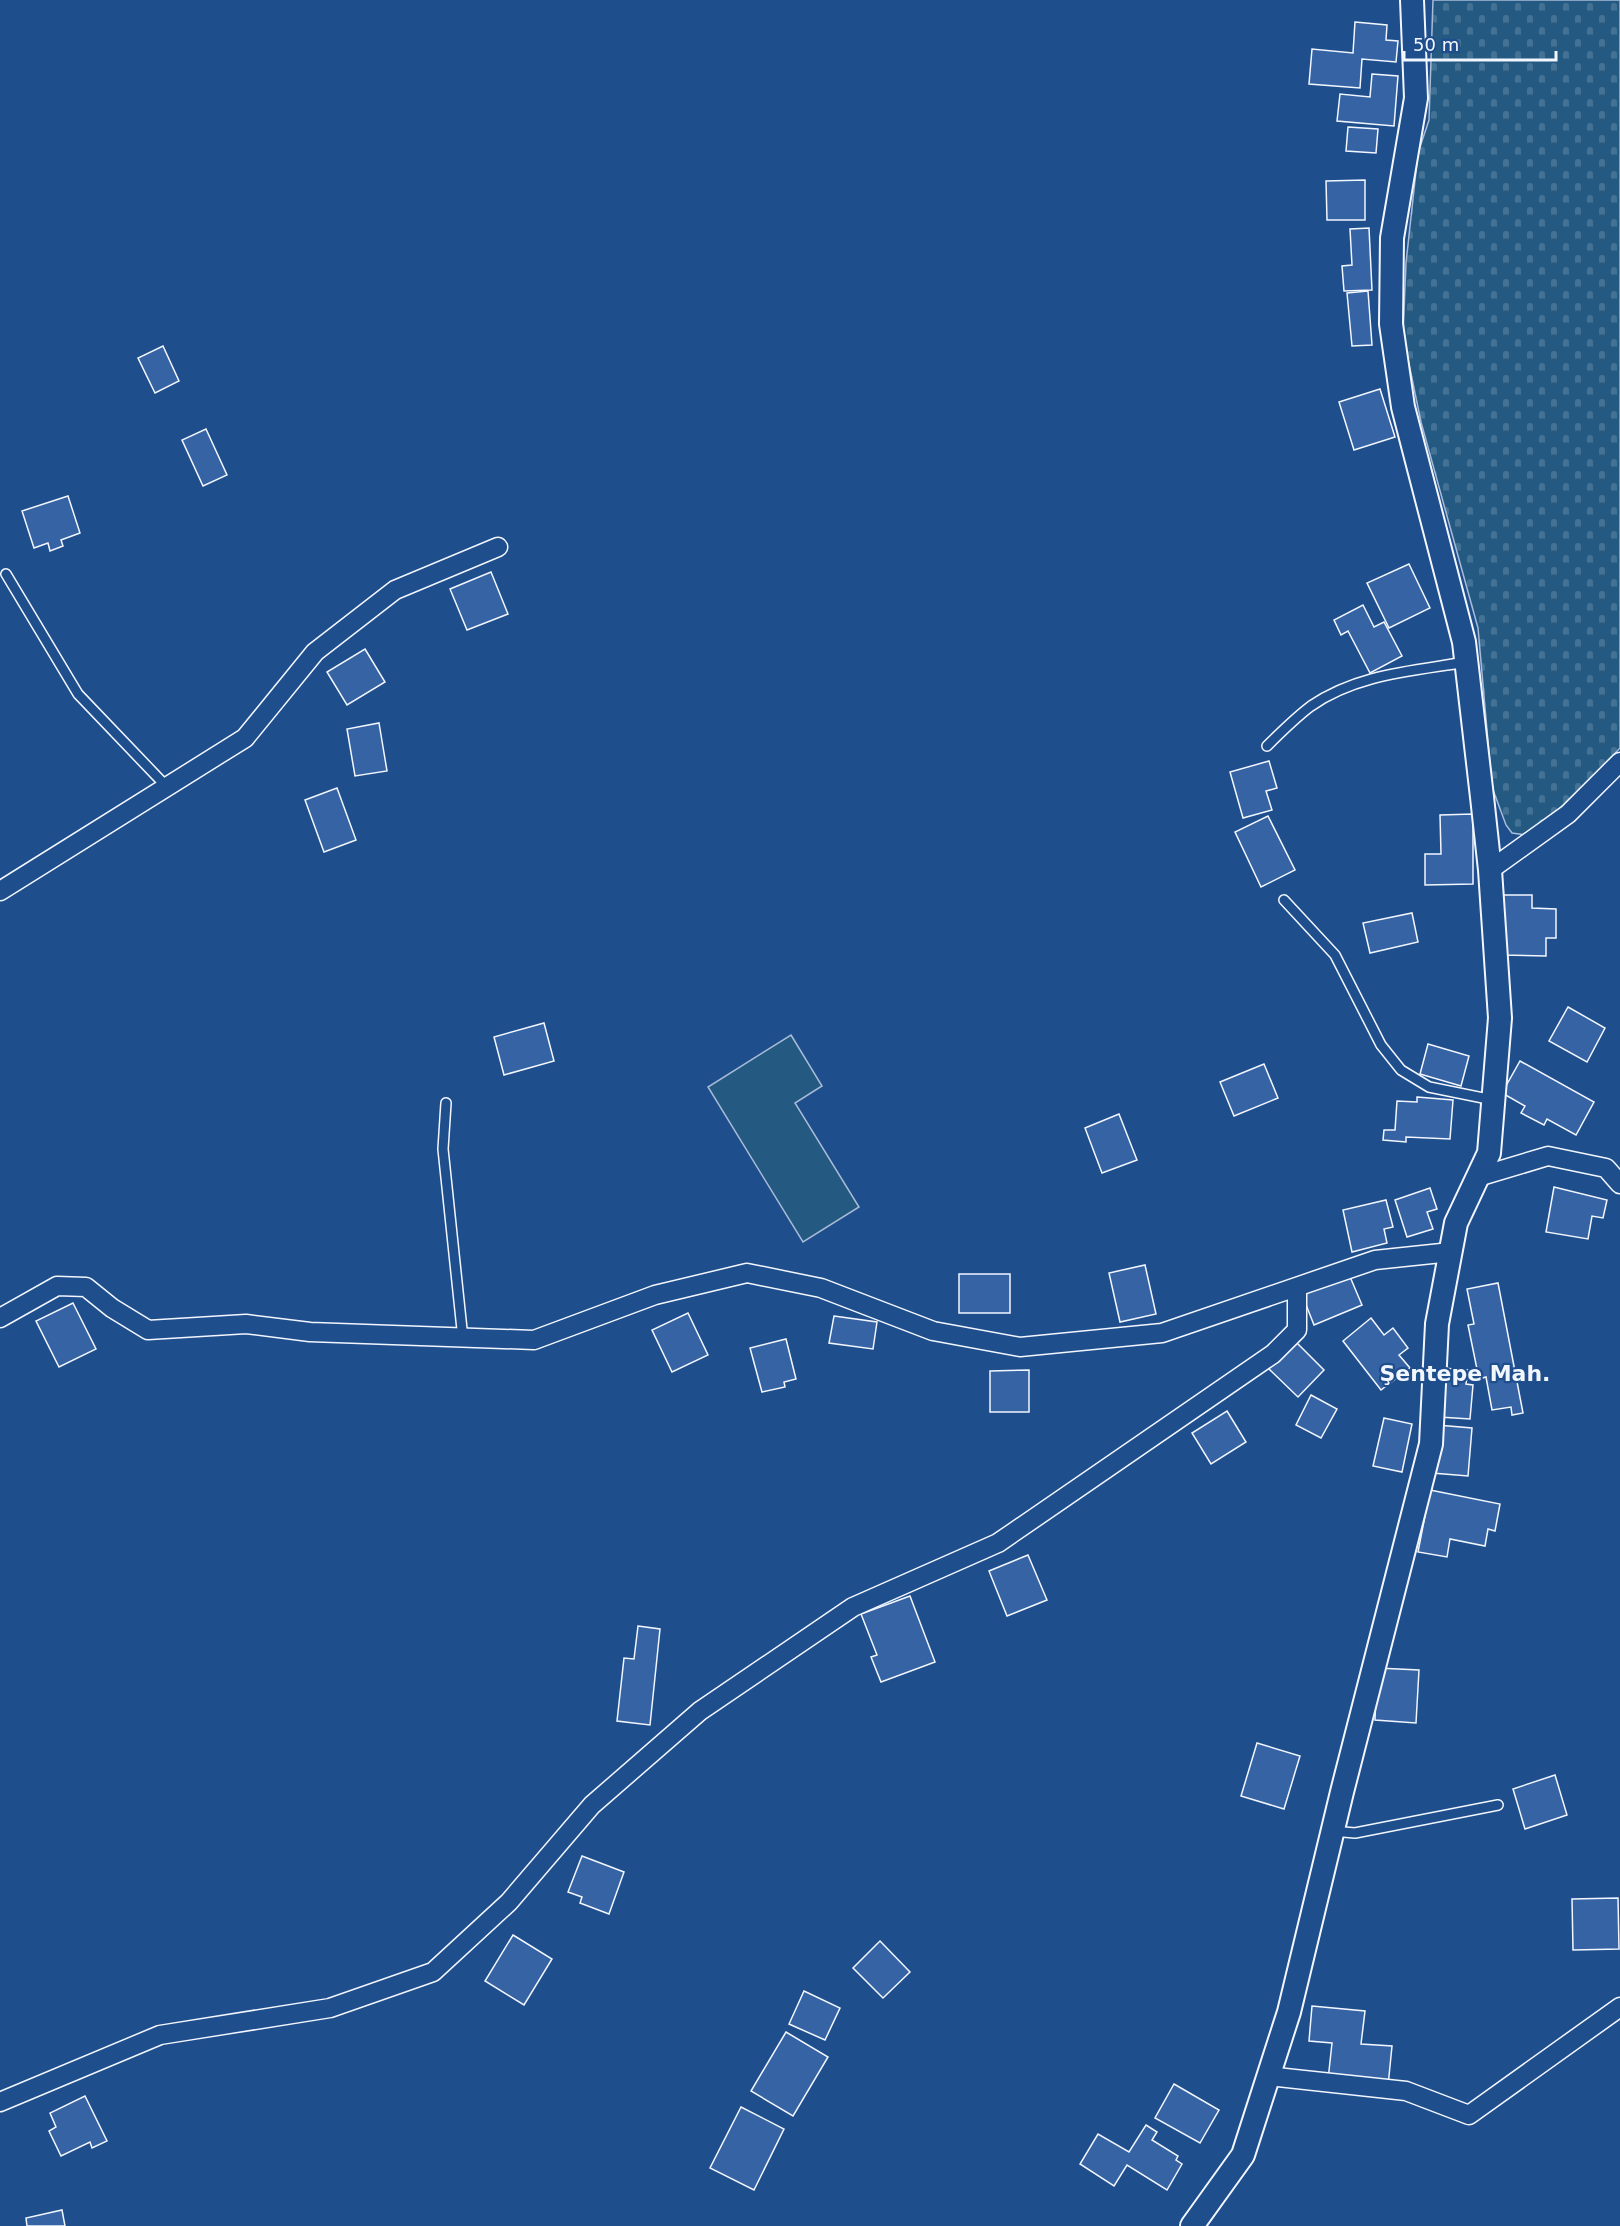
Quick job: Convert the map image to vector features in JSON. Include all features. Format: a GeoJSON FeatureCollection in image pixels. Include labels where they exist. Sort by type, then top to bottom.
{"type":"FeatureCollection","features":[{"type":"Feature","properties":{"kind":"street"},"geometry":{"type":"LineString","coordinates":[[1192,2226],[1244,2155],[1289,2012],[1332,1831],[1431,1444],[1437,1324],[1456,1223],[1489,1153],[1500,1018],[1490,870],[1464,642],[1403,407],[1391,324],[1392,238],[1416,98],[1412,0]]}},
{"type":"Feature","properties":{"kind":"street"},"geometry":{"type":"LineString","coordinates":[[0,891],[245,738],[315,652],[395,590],[498,547]]}},
{"type":"Feature","properties":{"kind":"street"},"geometry":{"type":"LineString","coordinates":[[1490,870],[1568,814],[1620,762]]}},
{"type":"Feature","properties":{"kind":"street"},"geometry":{"type":"LineString","coordinates":[[1478,1177],[1548,1156],[1606,1168],[1620,1184]]}},
{"type":"Feature","properties":{"kind":"street"},"geometry":{"type":"LineString","coordinates":[[0,1318],[57,1286],[86,1287],[112,1308],[148,1330],[246,1324],[310,1332],[534,1340],[655,1295],[747,1272],[821,1288],[933,1331],[1020,1347],[1162,1333],[1375,1260],[1451,1252]]}},
{"type":"Feature","properties":{"kind":"street"},"geometry":{"type":"LineString","coordinates":[[0,2102],[160,2036],[330,2008],[434,1972],[509,1902],[592,1805],[700,1711],[853,1607],[998,1543],[1273,1354],[1297,1330],[1297,1288]]}},
{"type":"Feature","properties":{"kind":"street"},"geometry":{"type":"LineString","coordinates":[[1268,2076],[1406,2091],[1469,2115],[1620,2007]]}},
{"type":"Feature","properties":{"kind":"lane"},"geometry":{"type":"LineString","coordinates":[[6,574],[78,694],[166,786]]}},
{"type":"Feature","properties":{"kind":"lane"},"geometry":{"type":"LineString","coordinates":[[1267,746],[1297,717],[1343,688],[1377,677],[1466,662]]}},
{"type":"Feature","properties":{"kind":"lane"},"geometry":{"type":"LineString","coordinates":[[1284,900],[1335,955],[1381,1045],[1401,1070],[1429,1087],[1493,1100]]}},
{"type":"Feature","properties":{"kind":"lane"},"geometry":{"type":"LineString","coordinates":[[446,1103],[443,1149],[463,1339]]}},
{"type":"Feature","properties":{"kind":"lane"},"geometry":{"type":"LineString","coordinates":[[1332,1831],[1354,1833],[1498,1805]]}},
{"type":"Feature","properties":{"kind":"green space"},"geometry":{"type":"Polygon","coordinates":[[[1433,0],[1620,0],[1620,748],[1575,796],[1526,835],[1512,833],[1506,825],[1492,787],[1478,628],[1421,422],[1403,335],[1406,263],[1418,153],[1429,120],[1433,0]]]}},
{"type":"Feature","properties":{"kind":"green space"},"geometry":{"type":"Polygon","coordinates":[[[791,1035],[822,1086],[795,1103],[859,1207],[803,1242],[708,1087],[791,1035]]]}},
{"type":"Feature","properties":{"kind":"building"},"geometry":{"type":"Polygon","coordinates":[[[1355,22],[1387,25],[1386,40],[1398,41],[1396,62],[1362,59],[1360,88],[1309,84],[1312,49],[1353,53],[1355,22]]]}},
{"type":"Feature","properties":{"kind":"building"},"geometry":{"type":"Polygon","coordinates":[[[1372,74],[1398,76],[1394,126],[1337,121],[1340,94],[1370,97],[1372,74]]]}},
{"type":"Feature","properties":{"kind":"building"},"geometry":{"type":"Polygon","coordinates":[[[1348,127],[1378,129],[1376,153],[1346,151],[1348,127]]]}},
{"type":"Feature","properties":{"kind":"building"},"geometry":{"type":"Polygon","coordinates":[[[1365,180],[1365,220],[1327,220],[1326,181],[1365,180]]]}},
{"type":"Feature","properties":{"kind":"building"},"geometry":{"type":"Polygon","coordinates":[[[1369,228],[1372,290],[1344,291],[1342,266],[1352,265],[1350,229],[1369,228]]]}},
{"type":"Feature","properties":{"kind":"building"},"geometry":{"type":"Polygon","coordinates":[[[1368,291],[1372,345],[1352,346],[1347,293],[1368,291]]]}},
{"type":"Feature","properties":{"kind":"building"},"geometry":{"type":"Polygon","coordinates":[[[163,346],[179,381],[155,393],[138,358],[163,346]]]}},
{"type":"Feature","properties":{"kind":"building"},"geometry":{"type":"Polygon","coordinates":[[[1380,389],[1395,437],[1354,450],[1339,402],[1380,389]]]}},
{"type":"Feature","properties":{"kind":"building"},"geometry":{"type":"Polygon","coordinates":[[[206,429],[227,475],[203,486],[182,440],[206,429]]]}},
{"type":"Feature","properties":{"kind":"building"},"geometry":{"type":"Polygon","coordinates":[[[68,496],[80,533],[61,540],[63,546],[50,551],[48,543],[34,548],[22,511],[68,496]]]}},
{"type":"Feature","properties":{"kind":"building"},"geometry":{"type":"Polygon","coordinates":[[[1409,564],[1430,608],[1389,628],[1367,583],[1409,564]]]}},
{"type":"Feature","properties":{"kind":"building"},"geometry":{"type":"Polygon","coordinates":[[[491,572],[508,614],[467,630],[450,589],[491,572]]]}},
{"type":"Feature","properties":{"kind":"building"},"geometry":{"type":"Polygon","coordinates":[[[1363,605],[1374,627],[1384,622],[1402,656],[1370,673],[1348,631],[1341,635],[1334,620],[1363,605]]]}},
{"type":"Feature","properties":{"kind":"building"},"geometry":{"type":"Polygon","coordinates":[[[365,649],[385,682],[347,705],[327,672],[365,649]]]}},
{"type":"Feature","properties":{"kind":"building"},"geometry":{"type":"Polygon","coordinates":[[[379,723],[387,771],[355,776],[347,729],[379,723]]]}},
{"type":"Feature","properties":{"kind":"building"},"geometry":{"type":"Polygon","coordinates":[[[1269,761],[1277,788],[1266,791],[1272,810],[1243,818],[1230,772],[1269,761]]]}},
{"type":"Feature","properties":{"kind":"building"},"geometry":{"type":"Polygon","coordinates":[[[337,788],[356,840],[324,852],[305,800],[337,788]]]}},
{"type":"Feature","properties":{"kind":"building"},"geometry":{"type":"Polygon","coordinates":[[[1473,814],[1473,884],[1425,885],[1425,854],[1441,854],[1440,815],[1473,814]]]}},
{"type":"Feature","properties":{"kind":"building"},"geometry":{"type":"Polygon","coordinates":[[[1268,816],[1295,870],[1261,887],[1235,832],[1268,816]]]}},
{"type":"Feature","properties":{"kind":"building"},"geometry":{"type":"Polygon","coordinates":[[[1502,895],[1532,895],[1532,908],[1556,909],[1556,938],[1546,938],[1546,956],[1501,955],[1502,895]]]}},
{"type":"Feature","properties":{"kind":"building"},"geometry":{"type":"Polygon","coordinates":[[[1412,913],[1418,942],[1370,953],[1363,923],[1412,913]]]}},
{"type":"Feature","properties":{"kind":"building"},"geometry":{"type":"Polygon","coordinates":[[[1568,1007],[1605,1028],[1587,1062],[1549,1041],[1568,1007]]]}},
{"type":"Feature","properties":{"kind":"building"},"geometry":{"type":"Polygon","coordinates":[[[544,1023],[554,1061],[504,1075],[494,1037],[544,1023]]]}},
{"type":"Feature","properties":{"kind":"building"},"geometry":{"type":"Polygon","coordinates":[[[1428,1044],[1469,1056],[1461,1086],[1420,1074],[1428,1044]]]}},
{"type":"Feature","properties":{"kind":"building"},"geometry":{"type":"Polygon","coordinates":[[[1520,1061],[1594,1102],[1576,1135],[1547,1119],[1544,1125],[1521,1113],[1525,1106],[1502,1093],[1520,1061]]]}},
{"type":"Feature","properties":{"kind":"building"},"geometry":{"type":"Polygon","coordinates":[[[1264,1064],[1278,1098],[1234,1116],[1220,1082],[1264,1064]]]}},
{"type":"Feature","properties":{"kind":"building"},"geometry":{"type":"Polygon","coordinates":[[[1417,1097],[1453,1100],[1450,1139],[1406,1137],[1406,1142],[1383,1140],[1384,1130],[1395,1130],[1397,1101],[1417,1102],[1417,1097]]]}},
{"type":"Feature","properties":{"kind":"building"},"geometry":{"type":"Polygon","coordinates":[[[1119,1114],[1137,1160],[1102,1173],[1085,1128],[1119,1114]]]}},
{"type":"Feature","properties":{"kind":"building"},"geometry":{"type":"Polygon","coordinates":[[[1554,1187],[1607,1200],[1603,1218],[1592,1216],[1588,1239],[1546,1232],[1554,1187]]]}},
{"type":"Feature","properties":{"kind":"building"},"geometry":{"type":"Polygon","coordinates":[[[1430,1188],[1437,1209],[1427,1212],[1433,1229],[1407,1237],[1395,1200],[1430,1188]]]}},
{"type":"Feature","properties":{"kind":"building"},"geometry":{"type":"Polygon","coordinates":[[[1386,1200],[1393,1227],[1384,1229],[1387,1243],[1352,1252],[1343,1210],[1386,1200]]]}},
{"type":"Feature","properties":{"kind":"building"},"geometry":{"type":"Polygon","coordinates":[[[1145,1265],[1156,1314],[1120,1322],[1109,1273],[1145,1265]]]}},
{"type":"Feature","properties":{"kind":"building"},"geometry":{"type":"Polygon","coordinates":[[[1348,1272],[1362,1305],[1314,1325],[1301,1292],[1348,1272]]]}},
{"type":"Feature","properties":{"kind":"building"},"geometry":{"type":"Polygon","coordinates":[[[959,1274],[1010,1274],[1010,1313],[959,1313],[959,1274]]]}},
{"type":"Feature","properties":{"kind":"building"},"geometry":{"type":"Polygon","coordinates":[[[1498,1283],[1523,1413],[1512,1415],[1511,1407],[1492,1410],[1486,1377],[1479,1379],[1468,1325],[1474,1324],[1467,1289],[1498,1283]]]}},
{"type":"Feature","properties":{"kind":"building"},"geometry":{"type":"Polygon","coordinates":[[[73,1303],[96,1349],[59,1367],[36,1321],[73,1303]]]}},
{"type":"Feature","properties":{"kind":"building"},"geometry":{"type":"Polygon","coordinates":[[[688,1313],[708,1355],[672,1372],[652,1330],[688,1313]]]}},
{"type":"Feature","properties":{"kind":"building"},"geometry":{"type":"Polygon","coordinates":[[[834,1316],[877,1322],[873,1349],[829,1343],[834,1316]]]}},
{"type":"Feature","properties":{"kind":"building"},"geometry":{"type":"Polygon","coordinates":[[[1371,1318],[1384,1335],[1393,1328],[1408,1348],[1399,1355],[1410,1368],[1381,1390],[1343,1341],[1371,1318]]]}},
{"type":"Feature","properties":{"kind":"building"},"geometry":{"type":"Polygon","coordinates":[[[786,1339],[796,1379],[784,1382],[785,1387],[762,1392],[750,1348],[786,1339]]]}},
{"type":"Feature","properties":{"kind":"building"},"geometry":{"type":"Polygon","coordinates":[[[1295,1341],[1324,1370],[1298,1397],[1268,1368],[1295,1341]]]}},
{"type":"Feature","properties":{"kind":"building"},"geometry":{"type":"Polygon","coordinates":[[[1442,1368],[1468,1370],[1466,1384],[1473,1385],[1470,1419],[1439,1417],[1442,1368]]]}},
{"type":"Feature","properties":{"kind":"building"},"geometry":{"type":"Polygon","coordinates":[[[1029,1370],[1029,1412],[990,1412],[990,1371],[1029,1370]]]}},
{"type":"Feature","properties":{"kind":"building"},"geometry":{"type":"Polygon","coordinates":[[[1311,1395],[1337,1409],[1321,1438],[1296,1425],[1311,1395]]]}},
{"type":"Feature","properties":{"kind":"building"},"geometry":{"type":"Polygon","coordinates":[[[1227,1411],[1246,1442],[1211,1464],[1192,1433],[1227,1411]]]}},
{"type":"Feature","properties":{"kind":"building"},"geometry":{"type":"Polygon","coordinates":[[[1384,1418],[1412,1424],[1402,1472],[1373,1466],[1384,1418]]]}},
{"type":"Feature","properties":{"kind":"building"},"geometry":{"type":"Polygon","coordinates":[[[1437,1425],[1472,1428],[1468,1476],[1432,1473],[1437,1425]]]}},
{"type":"Feature","properties":{"kind":"building"},"geometry":{"type":"Polygon","coordinates":[[[1430,1490],[1500,1504],[1495,1531],[1488,1529],[1485,1546],[1450,1539],[1447,1557],[1418,1552],[1430,1490]]]}},
{"type":"Feature","properties":{"kind":"building"},"geometry":{"type":"Polygon","coordinates":[[[1028,1555],[1047,1600],[1007,1616],[989,1571],[1028,1555]]]}},
{"type":"Feature","properties":{"kind":"building"},"geometry":{"type":"Polygon","coordinates":[[[910,1596],[935,1662],[881,1682],[871,1657],[877,1655],[861,1614],[910,1596]]]}},
{"type":"Feature","properties":{"kind":"building"},"geometry":{"type":"Polygon","coordinates":[[[638,1626],[660,1629],[650,1725],[617,1721],[624,1658],[634,1659],[638,1626]]]}},
{"type":"Feature","properties":{"kind":"building"},"geometry":{"type":"Polygon","coordinates":[[[1377,1668],[1419,1670],[1416,1723],[1375,1720],[1377,1668]]]}},
{"type":"Feature","properties":{"kind":"building"},"geometry":{"type":"Polygon","coordinates":[[[1257,1743],[1300,1756],[1284,1809],[1241,1796],[1257,1743]]]}},
{"type":"Feature","properties":{"kind":"building"},"geometry":{"type":"Polygon","coordinates":[[[1555,1775],[1567,1815],[1525,1829],[1513,1789],[1555,1775]]]}},
{"type":"Feature","properties":{"kind":"building"},"geometry":{"type":"Polygon","coordinates":[[[582,1856],[624,1872],[609,1914],[580,1903],[582,1897],[568,1892],[582,1856]]]}},
{"type":"Feature","properties":{"kind":"building"},"geometry":{"type":"Polygon","coordinates":[[[1618,1898],[1619,1949],[1573,1950],[1572,1899],[1618,1898]]]}},
{"type":"Feature","properties":{"kind":"building"},"geometry":{"type":"Polygon","coordinates":[[[513,1935],[552,1959],[524,2005],[485,1981],[513,1935]]]}},
{"type":"Feature","properties":{"kind":"building"},"geometry":{"type":"Polygon","coordinates":[[[880,1941],[910,1972],[883,1998],[853,1968],[880,1941]]]}},
{"type":"Feature","properties":{"kind":"building"},"geometry":{"type":"Polygon","coordinates":[[[804,1991],[840,2008],[825,2040],[789,2024],[804,1991]]]}},
{"type":"Feature","properties":{"kind":"building"},"geometry":{"type":"Polygon","coordinates":[[[1312,2006],[1365,2011],[1361,2044],[1392,2046],[1388,2086],[1328,2080],[1332,2043],[1309,2041],[1312,2006]]]}},
{"type":"Feature","properties":{"kind":"building"},"geometry":{"type":"Polygon","coordinates":[[[786,2032],[828,2057],[793,2116],[751,2091],[786,2032]]]}},
{"type":"Feature","properties":{"kind":"building"},"geometry":{"type":"Polygon","coordinates":[[[1174,2084],[1219,2110],[1200,2143],[1155,2118],[1174,2084]]]}},
{"type":"Feature","properties":{"kind":"building"},"geometry":{"type":"Polygon","coordinates":[[[85,2096],[107,2141],[92,2148],[90,2142],[61,2156],[49,2131],[56,2127],[50,2113],[85,2096]]]}},
{"type":"Feature","properties":{"kind":"building"},"geometry":{"type":"Polygon","coordinates":[[[741,2107],[784,2129],[754,2190],[710,2168],[741,2107]]]}},
{"type":"Feature","properties":{"kind":"building"},"geometry":{"type":"Polygon","coordinates":[[[1146,2125],[1157,2132],[1152,2140],[1178,2156],[1176,2160],[1182,2164],[1167,2190],[1127,2165],[1114,2186],[1080,2164],[1098,2134],[1129,2152],[1146,2125]]]}},
{"type":"Feature","properties":{"kind":"building"},"geometry":{"type":"Polygon","coordinates":[[[62,2210],[65,2226],[27,2226],[26,2218],[62,2210]]]}},
{"type":"Feature","properties":{"kind":"district","name":"Şentepe Mah."},"geometry":{"type":"Point","coordinates":[1465,1373]}}]}
